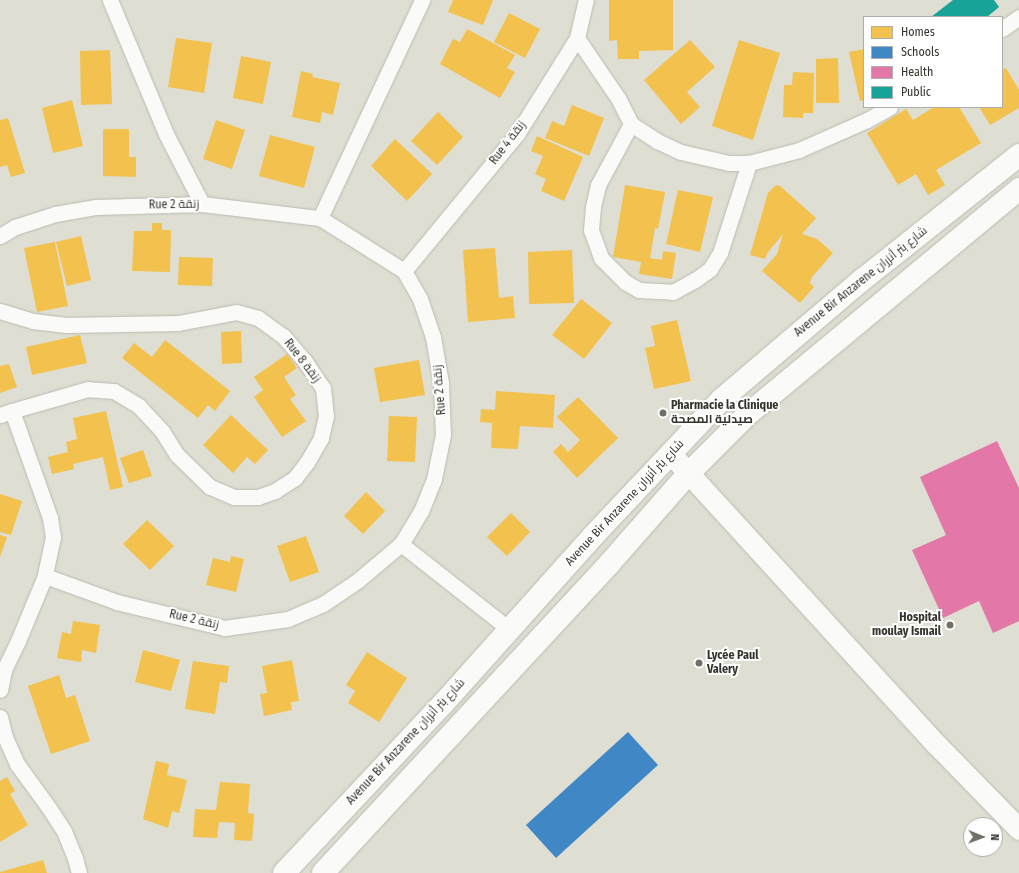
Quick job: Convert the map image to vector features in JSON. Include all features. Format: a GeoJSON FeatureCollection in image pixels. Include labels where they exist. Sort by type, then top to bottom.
{"type":"FeatureCollection","features":[{"type":"Feature","properties":{"kind":"main road","name":"Avenue Bir Anzarene شارع بئر أنزران"},"geometry":{"type":"LineString","coordinates":[[284,873],[442,705],[509,629],[727,394],[862,280],[1019,155]]}},
{"type":"Feature","properties":{"kind":"main road"},"geometry":{"type":"LineString","coordinates":[[323,873],[609,564],[688,474],[748,415],[1019,189]]}},
{"type":"Feature","properties":{"kind":"main road"},"geometry":{"type":"LineString","coordinates":[[671,454],[936,744],[1019,829]]}},
{"type":"Feature","properties":{"kind":"street"},"geometry":{"type":"LineString","coordinates":[[110,0],[166,134],[202,204]]}},
{"type":"Feature","properties":{"kind":"street"},"geometry":{"type":"LineString","coordinates":[[320,218],[422,0]]}},
{"type":"Feature","properties":{"kind":"street","name":"Rue 4 زنقة"},"geometry":{"type":"LineString","coordinates":[[404,271],[517,134],[577,38],[586,0]]}},
{"type":"Feature","properties":{"kind":"street"},"geometry":{"type":"LineString","coordinates":[[1003,28],[1019,17]]}},
{"type":"Feature","properties":{"kind":"street"},"geometry":{"type":"LineString","coordinates":[[577,38],[618,98],[631,124],[657,141],[680,152],[729,164],[749,163],[799,150],[867,120],[888,108]]}},
{"type":"Feature","properties":{"kind":"street"},"geometry":{"type":"LineString","coordinates":[[631,124],[598,185],[591,230],[601,258],[625,282],[639,290],[673,292],[695,280],[710,269],[720,253],[749,163]]}},
{"type":"Feature","properties":{"kind":"street","name":"Rue 2 زنقة"},"geometry":{"type":"LineString","coordinates":[[0,236],[15,227],[54,214],[96,207],[202,204],[320,218],[404,271],[420,299],[433,337],[441,383],[443,435],[434,479],[421,511],[401,544],[357,581],[323,604],[288,619],[225,628],[117,602],[45,576]]}},
{"type":"Feature","properties":{"kind":"street","name":"Rue 8 زنقة"},"geometry":{"type":"LineString","coordinates":[[0,311],[33,321],[66,325],[178,323],[236,312],[258,318],[283,336],[304,360],[323,388],[326,416],[321,438],[307,462],[295,478],[275,491],[258,497],[234,497],[210,487],[177,455],[162,431],[139,406],[114,391],[88,388],[6,413]]}},
{"type":"Feature","properties":{"kind":"street"},"geometry":{"type":"LineString","coordinates":[[0,690],[4,670],[18,642],[45,576],[53,538],[50,518],[6,413]]}},
{"type":"Feature","properties":{"kind":"street"},"geometry":{"type":"LineString","coordinates":[[401,544],[509,629]]}},
{"type":"Feature","properties":{"kind":"street"},"geometry":{"type":"LineString","coordinates":[[0,717],[5,736],[17,764],[64,831],[75,858],[79,873]]}},
{"type":"Feature","properties":{"kind":"building: Homes"},"geometry":{"type":"Polygon","coordinates":[[[453,0],[493,0],[483,25],[448,12],[453,0]]]}},
{"type":"Feature","properties":{"kind":"building: Homes"},"geometry":{"type":"Polygon","coordinates":[[[609,0],[673,0],[673,50],[639,51],[639,59],[618,59],[617,40],[609,41],[609,0]]]}},
{"type":"Feature","properties":{"kind":"building: Homes"},"geometry":{"type":"Polygon","coordinates":[[[509,13],[540,29],[525,58],[494,42],[509,13]]]}},
{"type":"Feature","properties":{"kind":"building: Homes"},"geometry":{"type":"Polygon","coordinates":[[[467,29],[515,55],[507,68],[515,72],[500,98],[440,64],[453,39],[460,42],[467,29]]]}},
{"type":"Feature","properties":{"kind":"building: Homes"},"geometry":{"type":"Polygon","coordinates":[[[176,38],[212,43],[204,93],[168,87],[176,38]]]}},
{"type":"Feature","properties":{"kind":"building: Homes"},"geometry":{"type":"Polygon","coordinates":[[[690,40],[715,67],[687,92],[700,107],[681,124],[644,80],[690,40]]]}},
{"type":"Feature","properties":{"kind":"building: Homes"},"geometry":{"type":"Polygon","coordinates":[[[739,40],[780,53],[753,140],[712,126],[739,40]]]}},
{"type":"Feature","properties":{"kind":"building: Homes"},"geometry":{"type":"Polygon","coordinates":[[[863,49],[863,100],[860,101],[849,52],[863,49]]]}},
{"type":"Feature","properties":{"kind":"building: Homes"},"geometry":{"type":"Polygon","coordinates":[[[110,50],[112,104],[81,105],[80,51],[110,50]]]}},
{"type":"Feature","properties":{"kind":"building: Homes"},"geometry":{"type":"Polygon","coordinates":[[[241,56],[271,62],[263,104],[233,98],[241,56]]]}},
{"type":"Feature","properties":{"kind":"building: Homes"},"geometry":{"type":"Polygon","coordinates":[[[838,58],[839,103],[816,103],[816,59],[838,58]]]}},
{"type":"Feature","properties":{"kind":"building: Homes"},"geometry":{"type":"Polygon","coordinates":[[[1006,68],[1019,90],[1019,108],[990,125],[980,108],[1003,108],[1003,70],[1006,68]]]}},
{"type":"Feature","properties":{"kind":"building: Homes"},"geometry":{"type":"Polygon","coordinates":[[[301,71],[313,74],[312,77],[340,83],[333,115],[322,112],[320,123],[292,117],[301,71]]]}},
{"type":"Feature","properties":{"kind":"building: Homes"},"geometry":{"type":"Polygon","coordinates":[[[793,72],[814,73],[813,113],[803,113],[803,118],[783,117],[784,85],[792,85],[793,72]]]}},
{"type":"Feature","properties":{"kind":"building: Homes"},"geometry":{"type":"Polygon","coordinates":[[[72,100],[83,146],[53,153],[42,108],[72,100]]]}},
{"type":"Feature","properties":{"kind":"building: Homes"},"geometry":{"type":"Polygon","coordinates":[[[572,105],[604,118],[589,156],[545,138],[552,121],[564,126],[572,105]]]}},
{"type":"Feature","properties":{"kind":"building: Homes"},"geometry":{"type":"Polygon","coordinates":[[[932,108],[960,108],[981,143],[936,170],[945,185],[928,195],[916,174],[898,185],[867,133],[906,109],[913,120],[932,108]]]}},
{"type":"Feature","properties":{"kind":"building: Homes"},"geometry":{"type":"Polygon","coordinates":[[[438,112],[463,137],[437,165],[411,141],[438,112]]]}},
{"type":"Feature","properties":{"kind":"building: Homes"},"geometry":{"type":"Polygon","coordinates":[[[8,118],[25,173],[11,177],[7,165],[0,167],[0,120],[8,118]]]}},
{"type":"Feature","properties":{"kind":"building: Homes"},"geometry":{"type":"Polygon","coordinates":[[[216,120],[245,130],[232,169],[203,159],[216,120]]]}},
{"type":"Feature","properties":{"kind":"building: Homes"},"geometry":{"type":"Polygon","coordinates":[[[103,129],[129,129],[129,157],[136,157],[136,177],[103,176],[103,129]]]}},
{"type":"Feature","properties":{"kind":"building: Homes"},"geometry":{"type":"Polygon","coordinates":[[[270,135],[315,147],[304,188],[259,176],[270,135]]]}},
{"type":"Feature","properties":{"kind":"building: Homes"},"geometry":{"type":"Polygon","coordinates":[[[537,136],[583,157],[564,201],[541,191],[546,179],[535,174],[543,156],[531,151],[537,136]]]}},
{"type":"Feature","properties":{"kind":"building: Homes"},"geometry":{"type":"Polygon","coordinates":[[[395,139],[432,174],[407,201],[371,166],[395,139]]]}},
{"type":"Feature","properties":{"kind":"building: Homes"},"geometry":{"type":"Polygon","coordinates":[[[625,185],[665,192],[658,229],[655,228],[650,258],[662,260],[663,251],[676,253],[672,279],[639,274],[641,262],[613,257],[625,185]]]}},
{"type":"Feature","properties":{"kind":"building: Homes"},"geometry":{"type":"Polygon","coordinates":[[[776,185],[780,186],[816,218],[802,234],[817,239],[833,253],[812,277],[810,283],[814,287],[800,303],[762,271],[777,254],[783,234],[768,252],[765,259],[750,255],[768,193],[776,185]]]}},
{"type":"Feature","properties":{"kind":"building: Homes"},"geometry":{"type":"Polygon","coordinates":[[[678,190],[713,197],[700,252],[666,244],[678,190]]]}},
{"type":"Feature","properties":{"kind":"building: Homes"},"geometry":{"type":"Polygon","coordinates":[[[152,223],[162,223],[162,230],[171,230],[170,272],[132,271],[134,231],[152,231],[152,223]]]}},
{"type":"Feature","properties":{"kind":"building: Homes"},"geometry":{"type":"Polygon","coordinates":[[[81,236],[91,280],[67,286],[56,242],[81,236]]]}},
{"type":"Feature","properties":{"kind":"building: Homes"},"geometry":{"type":"Polygon","coordinates":[[[55,242],[68,306],[37,312],[24,248],[55,242]]]}},
{"type":"Feature","properties":{"kind":"building: Homes"},"geometry":{"type":"Polygon","coordinates":[[[495,248],[499,298],[513,296],[515,318],[468,322],[463,250],[495,248]]]}},
{"type":"Feature","properties":{"kind":"building: Homes"},"geometry":{"type":"Polygon","coordinates":[[[572,250],[574,303],[529,304],[528,252],[572,250]]]}},
{"type":"Feature","properties":{"kind":"building: Homes"},"geometry":{"type":"Polygon","coordinates":[[[179,257],[213,258],[212,286],[178,285],[179,257]]]}},
{"type":"Feature","properties":{"kind":"building: Homes"},"geometry":{"type":"Polygon","coordinates":[[[581,299],[612,323],[584,359],[552,335],[581,299]]]}},
{"type":"Feature","properties":{"kind":"building: Homes"},"geometry":{"type":"Polygon","coordinates":[[[677,320],[691,381],[654,389],[645,348],[655,346],[651,326],[677,320]]]}},
{"type":"Feature","properties":{"kind":"building: Homes"},"geometry":{"type":"Polygon","coordinates":[[[241,331],[242,363],[222,364],[221,332],[241,331]]]}},
{"type":"Feature","properties":{"kind":"building: Homes"},"geometry":{"type":"Polygon","coordinates":[[[80,335],[87,363],[32,375],[26,347],[80,335]]]}},
{"type":"Feature","properties":{"kind":"building: Homes"},"geometry":{"type":"Polygon","coordinates":[[[165,340],[230,391],[215,411],[208,405],[198,418],[122,358],[134,343],[152,357],[165,340]]]}},
{"type":"Feature","properties":{"kind":"building: Homes"},"geometry":{"type":"Polygon","coordinates":[[[287,354],[297,368],[284,377],[296,395],[290,399],[306,421],[282,437],[254,397],[263,390],[254,377],[287,354]]]}},
{"type":"Feature","properties":{"kind":"building: Homes"},"geometry":{"type":"Polygon","coordinates":[[[419,360],[425,395],[380,402],[374,368],[419,360]]]}},
{"type":"Feature","properties":{"kind":"building: Homes"},"geometry":{"type":"Polygon","coordinates":[[[9,364],[17,387],[0,393],[0,366],[9,364]]]}},
{"type":"Feature","properties":{"kind":"building: Homes"},"geometry":{"type":"Polygon","coordinates":[[[496,391],[555,395],[553,428],[520,426],[518,449],[491,448],[492,423],[480,422],[481,409],[495,410],[496,391]]]}},
{"type":"Feature","properties":{"kind":"building: Homes"},"geometry":{"type":"Polygon","coordinates":[[[578,397],[618,438],[577,478],[553,452],[561,444],[568,452],[580,440],[557,417],[578,397]]]}},
{"type":"Feature","properties":{"kind":"building: Homes"},"geometry":{"type":"Polygon","coordinates":[[[106,411],[123,487],[110,490],[103,457],[73,464],[74,469],[52,474],[48,457],[68,452],[66,442],[77,439],[73,418],[106,411]]]}},
{"type":"Feature","properties":{"kind":"building: Homes"},"geometry":{"type":"Polygon","coordinates":[[[231,415],[268,450],[255,464],[247,457],[233,473],[203,445],[231,415]]]}},
{"type":"Feature","properties":{"kind":"building: Homes"},"geometry":{"type":"Polygon","coordinates":[[[389,416],[417,417],[415,462],[387,461],[389,416]]]}},
{"type":"Feature","properties":{"kind":"building: Homes"},"geometry":{"type":"Polygon","coordinates":[[[143,450],[152,476],[129,483],[120,458],[143,450]]]}},
{"type":"Feature","properties":{"kind":"building: Homes"},"geometry":{"type":"Polygon","coordinates":[[[366,492],[385,511],[363,534],[344,516],[366,492]]]}},
{"type":"Feature","properties":{"kind":"building: Homes"},"geometry":{"type":"Polygon","coordinates":[[[0,494],[22,501],[11,535],[0,532],[0,494]]]}},
{"type":"Feature","properties":{"kind":"building: Homes"},"geometry":{"type":"Polygon","coordinates":[[[511,513],[530,532],[507,556],[487,537],[511,513]]]}},
{"type":"Feature","properties":{"kind":"building: Homes"},"geometry":{"type":"Polygon","coordinates":[[[147,520],[174,546],[150,570],[123,544],[147,520]]]}},
{"type":"Feature","properties":{"kind":"building: Homes"},"geometry":{"type":"Polygon","coordinates":[[[0,535],[7,537],[0,557],[0,535]]]}},
{"type":"Feature","properties":{"kind":"building: Homes"},"geometry":{"type":"Polygon","coordinates":[[[306,536],[319,572],[290,582],[277,546],[306,536]]]}},
{"type":"Feature","properties":{"kind":"building: Homes"},"geometry":{"type":"Polygon","coordinates":[[[231,556],[244,559],[236,592],[206,585],[213,558],[230,562],[231,556]]]}},
{"type":"Feature","properties":{"kind":"building: Homes"},"geometry":{"type":"Polygon","coordinates":[[[73,621],[100,625],[96,653],[82,650],[81,662],[57,658],[62,632],[71,634],[73,621]]]}},
{"type":"Feature","properties":{"kind":"building: Homes"},"geometry":{"type":"Polygon","coordinates":[[[143,650],[180,660],[171,691],[135,682],[143,650]]]}},
{"type":"Feature","properties":{"kind":"building: Homes"},"geometry":{"type":"Polygon","coordinates":[[[367,652],[407,678],[379,722],[348,703],[355,691],[346,685],[367,652]]]}},
{"type":"Feature","properties":{"kind":"building: Homes"},"geometry":{"type":"Polygon","coordinates":[[[292,660],[299,701],[291,702],[292,710],[264,716],[260,694],[267,693],[262,666],[292,660]]]}},
{"type":"Feature","properties":{"kind":"building: Homes"},"geometry":{"type":"Polygon","coordinates":[[[193,661],[229,666],[227,683],[220,682],[215,714],[185,709],[193,661]]]}},
{"type":"Feature","properties":{"kind":"building: Homes"},"geometry":{"type":"Polygon","coordinates":[[[59,675],[66,698],[75,695],[90,741],[51,754],[28,686],[59,675]]]}},
{"type":"Feature","properties":{"kind":"building: Homes"},"geometry":{"type":"Polygon","coordinates":[[[156,761],[169,764],[167,775],[187,780],[179,813],[172,811],[168,828],[143,819],[156,761]]]}},
{"type":"Feature","properties":{"kind":"building: Homes"},"geometry":{"type":"Polygon","coordinates":[[[7,777],[15,791],[10,794],[28,825],[0,842],[0,781],[7,777]]]}},
{"type":"Feature","properties":{"kind":"building: Homes"},"geometry":{"type":"Polygon","coordinates":[[[220,782],[250,784],[248,813],[254,814],[252,841],[234,840],[235,823],[219,822],[217,838],[193,837],[195,809],[216,810],[220,782]]]}},
{"type":"Feature","properties":{"kind":"building: Homes"},"geometry":{"type":"Polygon","coordinates":[[[43,860],[47,873],[0,873],[0,872],[43,860]]]}},
{"type":"Feature","properties":{"kind":"building: Schools"},"geometry":{"type":"Polygon","coordinates":[[[628,732],[658,765],[556,858],[526,825],[628,732]]]}},
{"type":"Feature","properties":{"kind":"building: Health"},"geometry":{"type":"Polygon","coordinates":[[[997,441],[1019,488],[1019,621],[993,633],[979,601],[943,618],[912,550],[946,535],[920,477],[997,441]]]}},
{"type":"Feature","properties":{"kind":"building: Public"},"geometry":{"type":"Polygon","coordinates":[[[953,0],[994,0],[999,7],[988,16],[932,16],[953,0]]]}},
{"type":"Feature","properties":{"kind":"place","name":"Pharmacie la Clinique صيدلية المصحة"},"geometry":{"type":"Point","coordinates":[663,413]}},
{"type":"Feature","properties":{"kind":"place","name":"Hospital moulay Ismail"},"geometry":{"type":"Point","coordinates":[950,625]}},
{"type":"Feature","properties":{"kind":"place","name":"Lycée Paul Valery"},"geometry":{"type":"Point","coordinates":[699,663]}}]}
